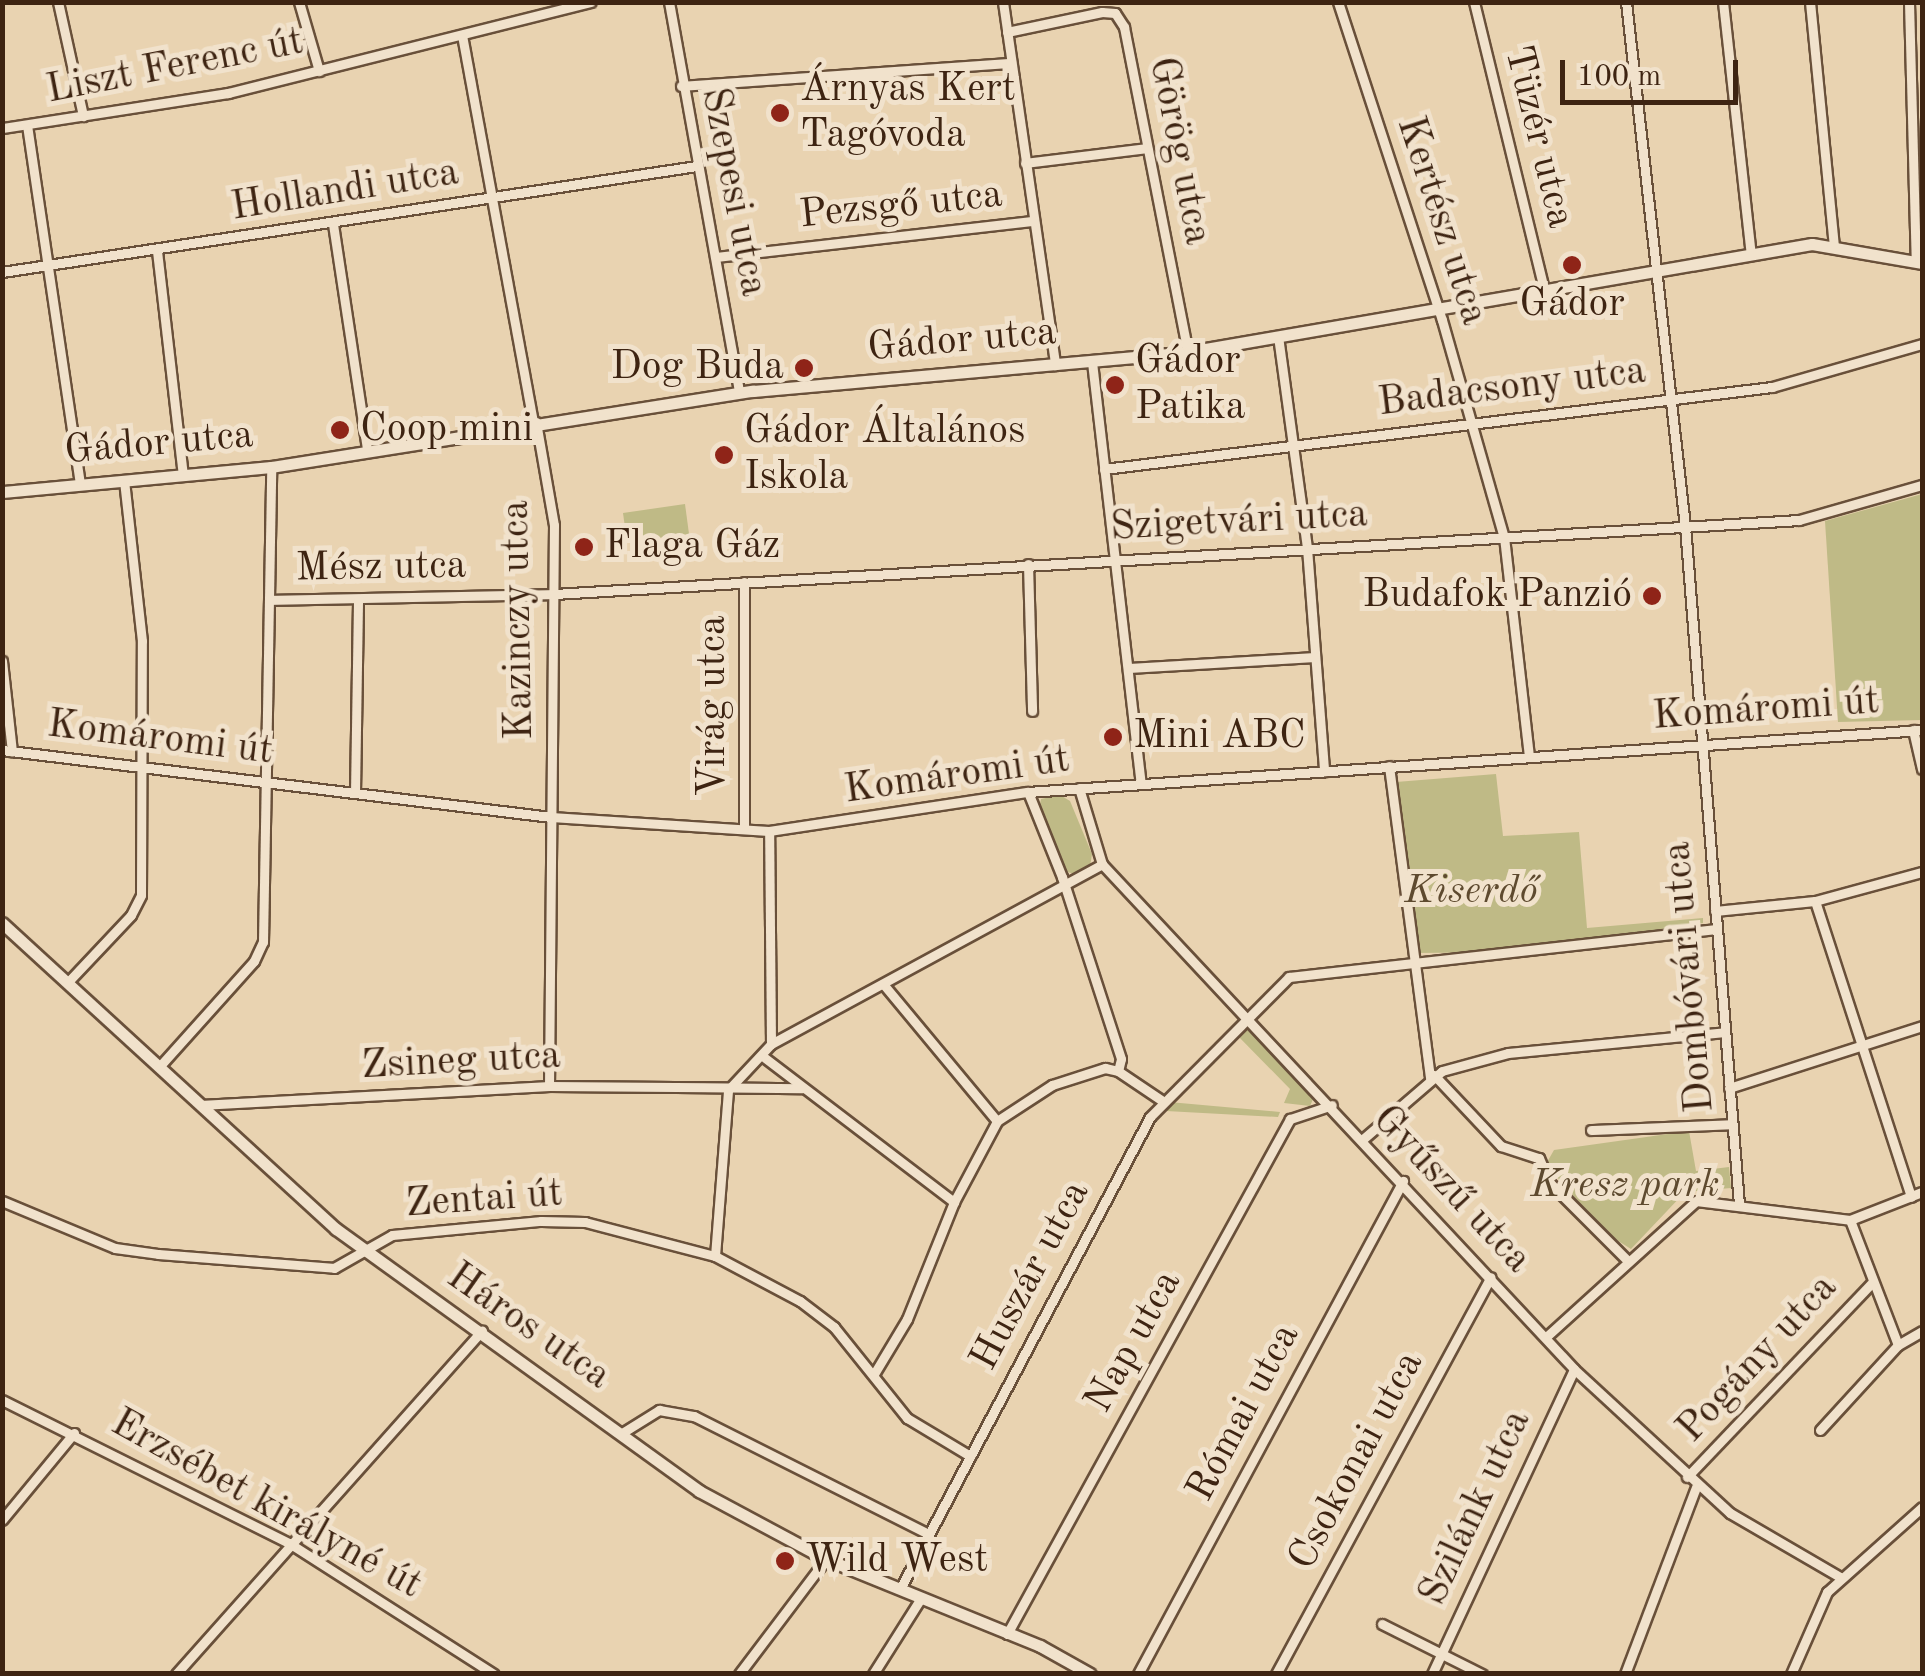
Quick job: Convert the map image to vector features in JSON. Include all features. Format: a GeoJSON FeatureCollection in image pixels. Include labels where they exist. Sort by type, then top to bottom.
{"type":"FeatureCollection","features":[{"type":"Feature","properties":{"kind":"street"},"geometry":{"type":"LineString","coordinates":[[58,2],[83,116]]}},
{"type":"Feature","properties":{"kind":"street"},"geometry":{"type":"LineString","coordinates":[[299,2],[319,71]]}},
{"type":"Feature","properties":{"kind":"street","name":"Liszt Ferenc út"},"geometry":{"type":"LineString","coordinates":[[2,128],[319,71],[555,7],[591,2]]}},
{"type":"Feature","properties":{"kind":"street","name":"Szepesi utca"},"geometry":{"type":"LineString","coordinates":[[669,2],[740,393]]}},
{"type":"Feature","properties":{"kind":"street"},"geometry":{"type":"LineString","coordinates":[[1002,2],[1055,365]]}},
{"type":"Feature","properties":{"kind":"street","name":"Kertész utca"},"geometry":{"type":"LineString","coordinates":[[1338,2],[1438,306],[1504,537],[1528,755]]}},
{"type":"Feature","properties":{"kind":"street","name":"Tüzér utca"},"geometry":{"type":"LineString","coordinates":[[1474,2],[1543,286]]}},
{"type":"Feature","properties":{"kind":"street","name":"Dombóvári utca"},"geometry":{"type":"LineString","coordinates":[[1626,2],[1685,526],[1699,744],[1739,1204]]}},
{"type":"Feature","properties":{"kind":"street"},"geometry":{"type":"LineString","coordinates":[[1724,2],[1750,254]]}},
{"type":"Feature","properties":{"kind":"street"},"geometry":{"type":"LineString","coordinates":[[1810,2],[1834,244]]}},
{"type":"Feature","properties":{"kind":"street"},"geometry":{"type":"LineString","coordinates":[[1909,2],[1919,263]]}},
{"type":"Feature","properties":{"kind":"street","name":"Görög utca"},"geometry":{"type":"LineString","coordinates":[[1007,32],[1115,13],[1124,27],[1188,352]]}},
{"type":"Feature","properties":{"kind":"street","name":"Kazinczy utca"},"geometry":{"type":"LineString","coordinates":[[462,35],[553,514],[548,1086]]}},
{"type":"Feature","properties":{"kind":"street"},"geometry":{"type":"LineString","coordinates":[[682,86],[1011,63]]}},
{"type":"Feature","properties":{"kind":"street"},"geometry":{"type":"LineString","coordinates":[[27,125],[80,484]]}},
{"type":"Feature","properties":{"kind":"street"},"geometry":{"type":"LineString","coordinates":[[1025,163],[1147,148]]}},
{"type":"Feature","properties":{"kind":"street","name":"Hollandi utca"},"geometry":{"type":"LineString","coordinates":[[2,272],[696,166]]}},
{"type":"Feature","properties":{"kind":"street","name":"Pezsgő utca"},"geometry":{"type":"LineString","coordinates":[[716,257],[1034,221]]}},
{"type":"Feature","properties":{"kind":"street"},"geometry":{"type":"LineString","coordinates":[[332,224],[367,450]]}},
{"type":"Feature","properties":{"kind":"street","name":"Gádor utca"},"geometry":{"type":"LineString","coordinates":[[2,492],[271,466],[740,393],[1188,352],[1543,286],[1750,254],[1834,244],[1919,263]]}},
{"type":"Feature","properties":{"kind":"street"},"geometry":{"type":"LineString","coordinates":[[157,251],[183,476]]}},
{"type":"Feature","properties":{"kind":"street"},"geometry":{"type":"LineString","coordinates":[[1278,336],[1307,548],[1324,771]]}},
{"type":"Feature","properties":{"kind":"street","name":"Badacsony utca"},"geometry":{"type":"LineString","coordinates":[[1104,470],[1293,443],[1673,400],[1805,380],[1922,344]]}},
{"type":"Feature","properties":{"kind":"street"},"geometry":{"type":"LineString","coordinates":[[1092,362],[1141,783]]}},
{"type":"Feature","properties":{"kind":"street"},"geometry":{"type":"LineString","coordinates":[[159,1068],[260,951],[270,782],[271,466]]}},
{"type":"Feature","properties":{"kind":"street"},"geometry":{"type":"LineString","coordinates":[[67,982],[138,905],[146,768],[142,640],[124,480]]}},
{"type":"Feature","properties":{"kind":"street","name":"Szigetvári utca"},"geometry":{"type":"LineString","coordinates":[[554,594],[1799,520],[1922,485]]}},
{"type":"Feature","properties":{"kind":"street"},"geometry":{"type":"LineString","coordinates":[[1028,564],[1032,711]]}},
{"type":"Feature","properties":{"kind":"street","name":"Virág utca"},"geometry":{"type":"LineString","coordinates":[[744,582],[744,830]]}},
{"type":"Feature","properties":{"kind":"street","name":"Mész utca"},"geometry":{"type":"LineString","coordinates":[[270,600],[554,594]]}},
{"type":"Feature","properties":{"kind":"street"},"geometry":{"type":"LineString","coordinates":[[355,793],[358,599]]}},
{"type":"Feature","properties":{"kind":"street"},"geometry":{"type":"LineString","coordinates":[[1129,668],[1315,656]]}},
{"type":"Feature","properties":{"kind":"street"},"geometry":{"type":"LineString","coordinates":[[2,662],[7,750]]}},
{"type":"Feature","properties":{"kind":"street"},"geometry":{"type":"LineString","coordinates":[[1918,730],[1922,769]]}},
{"type":"Feature","properties":{"kind":"street","name":"Komáromi út"},"geometry":{"type":"LineString","coordinates":[[7,750],[551,817],[769,830],[1028,792],[1918,730]]}},
{"type":"Feature","properties":{"kind":"street"},"geometry":{"type":"LineString","coordinates":[[1388,766],[1412,961],[1432,1077],[1500,1146],[1539,1158],[1550,1182],[1628,1261]]}},
{"type":"Feature","properties":{"kind":"street","name":"Gyűszű utca"},"geometry":{"type":"LineString","coordinates":[[1079,788],[1102,864],[1248,1015],[1574,1368],[1696,1486],[1840,1577]]}},
{"type":"Feature","properties":{"kind":"street"},"geometry":{"type":"LineString","coordinates":[[1028,792],[1121,1060],[1118,1070]]}},
{"type":"Feature","properties":{"kind":"street"},"geometry":{"type":"LineString","coordinates":[[715,1256],[728,1090],[765,1058],[772,1044],[769,830]]}},
{"type":"Feature","properties":{"kind":"street"},"geometry":{"type":"LineString","coordinates":[[772,1044],[1102,864]]}},
{"type":"Feature","properties":{"kind":"street"},"geometry":{"type":"LineString","coordinates":[[1715,910],[1815,900],[1922,872]]}},
{"type":"Feature","properties":{"kind":"street"},"geometry":{"type":"LineString","coordinates":[[1815,900],[1910,1197]]}},
{"type":"Feature","properties":{"kind":"street","name":"Háros utca"},"geometry":{"type":"LineString","coordinates":[[2,923],[197,1105],[364,1250],[482,1330],[730,1511],[826,1558],[1008,1634],[1090,1674]]}},
{"type":"Feature","properties":{"kind":"street","name":"Huszár utca"},"geometry":{"type":"LineString","coordinates":[[900,1589],[1162,1100],[1297,972],[1515,956],[1716,929]]}},
{"type":"Feature","properties":{"kind":"street"},"geometry":{"type":"LineString","coordinates":[[884,985],[997,1121]]}},
{"type":"Feature","properties":{"kind":"street"},"geometry":{"type":"LineString","coordinates":[[1730,1088],[1922,1026]]}},
{"type":"Feature","properties":{"kind":"street"},"geometry":{"type":"LineString","coordinates":[[1363,1139],[1432,1077],[1508,1053],[1725,1032]]}},
{"type":"Feature","properties":{"kind":"street"},"geometry":{"type":"LineString","coordinates":[[765,1058],[954,1202]]}},
{"type":"Feature","properties":{"kind":"street"},"geometry":{"type":"LineString","coordinates":[[874,1374],[907,1319],[954,1202],[997,1121],[1052,1085],[1105,1068],[1118,1070],[1162,1100]]}},
{"type":"Feature","properties":{"kind":"street","name":"Zsineg utca"},"geometry":{"type":"LineString","coordinates":[[197,1105],[548,1086],[802,1088]]}},
{"type":"Feature","properties":{"kind":"street","name":"Nap utca"},"geometry":{"type":"LineString","coordinates":[[1008,1634],[1290,1120],[1332,1105]]}},
{"type":"Feature","properties":{"kind":"street"},"geometry":{"type":"LineString","coordinates":[[1591,1130],[1732,1124]]}},
{"type":"Feature","properties":{"kind":"street","name":"Római utca"},"geometry":{"type":"LineString","coordinates":[[1138,1674],[1403,1181]]}},
{"type":"Feature","properties":{"kind":"street"},"geometry":{"type":"LineString","coordinates":[[1546,1337],[1685,1206],[1739,1204],[1850,1220],[1922,1192]]}},
{"type":"Feature","properties":{"kind":"street","name":"Zentai út"},"geometry":{"type":"LineString","coordinates":[[2,1201],[130,1250],[334,1268],[364,1250],[408,1232],[541,1221],[585,1222],[715,1256],[800,1301],[834,1327],[907,1418],[970,1456]]}},
{"type":"Feature","properties":{"kind":"street"},"geometry":{"type":"LineString","coordinates":[[1850,1220],[1898,1345]]}},
{"type":"Feature","properties":{"kind":"street","name":"Csokonai utca"},"geometry":{"type":"LineString","coordinates":[[1276,1674],[1491,1277]]}},
{"type":"Feature","properties":{"kind":"street","name":"Pogány utca"},"geometry":{"type":"LineString","coordinates":[[1687,1478],[1872,1283]]}},
{"type":"Feature","properties":{"kind":"street"},"geometry":{"type":"LineString","coordinates":[[176,1674],[482,1330]]}},
{"type":"Feature","properties":{"kind":"street"},"geometry":{"type":"LineString","coordinates":[[1820,1430],[1898,1345],[1922,1331]]}},
{"type":"Feature","properties":{"kind":"street","name":"Szilánk utca"},"geometry":{"type":"LineString","coordinates":[[1432,1674],[1574,1368]]}},
{"type":"Feature","properties":{"kind":"street","name":"Erzsébet királyné út"},"geometry":{"type":"LineString","coordinates":[[2,1400],[74,1432],[178,1493],[289,1543],[494,1674]]}},
{"type":"Feature","properties":{"kind":"street"},"geometry":{"type":"LineString","coordinates":[[622,1433],[659,1410],[694,1416],[929,1534]]}},
{"type":"Feature","properties":{"kind":"street"},"geometry":{"type":"LineString","coordinates":[[2,1520],[74,1432]]}},
{"type":"Feature","properties":{"kind":"street"},"geometry":{"type":"LineString","coordinates":[[1625,1674],[1696,1486]]}},
{"type":"Feature","properties":{"kind":"street"},"geometry":{"type":"LineString","coordinates":[[1791,1674],[1818,1604],[1840,1577],[1922,1507]]}},
{"type":"Feature","properties":{"kind":"street"},"geometry":{"type":"LineString","coordinates":[[739,1674],[826,1558]]}},
{"type":"Feature","properties":{"kind":"street"},"geometry":{"type":"LineString","coordinates":[[873,1674],[921,1598]]}},
{"type":"Feature","properties":{"kind":"street"},"geometry":{"type":"LineString","coordinates":[[1382,1624],[1482,1674]]}},
{"type":"Feature","properties":{"kind":"green space"},"geometry":{"type":"Polygon","coordinates":[[[1922,494],[1922,720],[1838,722],[1825,521],[1922,494]]]}},
{"type":"Feature","properties":{"kind":"green space"},"geometry":{"type":"Polygon","coordinates":[[[685,504],[689,534],[627,542],[623,513],[685,504]]]}},
{"type":"Feature","properties":{"kind":"green space","name":"Kiserdő"},"geometry":{"type":"Polygon","coordinates":[[[1496,774],[1503,836],[1579,832],[1587,928],[1703,918],[1703,923],[1515,952],[1415,953],[1396,782],[1496,774]]]}},
{"type":"Feature","properties":{"kind":"green space"},"geometry":{"type":"Polygon","coordinates":[[[1060,795],[1070,801],[1092,854],[1090,867],[1075,874],[1063,871],[1039,809],[1041,799],[1060,795]]]}},
{"type":"Feature","properties":{"kind":"green space"},"geometry":{"type":"Polygon","coordinates":[[[1247,1026],[1314,1097],[1310,1106],[1284,1103],[1290,1089],[1237,1035],[1247,1026]]]}},
{"type":"Feature","properties":{"kind":"green space"},"geometry":{"type":"Polygon","coordinates":[[[1169,1102],[1280,1112],[1278,1117],[1166,1111],[1169,1102]]]}},
{"type":"Feature","properties":{"kind":"green space","name":"Kresz park"},"geometry":{"type":"Polygon","coordinates":[[[1689,1131],[1696,1171],[1729,1167],[1731,1188],[1685,1192],[1631,1249],[1604,1232],[1546,1164],[1554,1150],[1689,1131]]]}},
{"type":"Feature","properties":{"kind":"place","name":"Árnyas Kert Tagóvoda"},"geometry":{"type":"Point","coordinates":[780,113]}},
{"type":"Feature","properties":{"kind":"place","name":"Gádor"},"geometry":{"type":"Point","coordinates":[1572,265]}},
{"type":"Feature","properties":{"kind":"place","name":"Dog Buda"},"geometry":{"type":"Point","coordinates":[804,368]}},
{"type":"Feature","properties":{"kind":"place","name":"Gádor Patika"},"geometry":{"type":"Point","coordinates":[1115,385]}},
{"type":"Feature","properties":{"kind":"place","name":"Coop mini"},"geometry":{"type":"Point","coordinates":[340,430]}},
{"type":"Feature","properties":{"kind":"place","name":"Gádor Általános Iskola"},"geometry":{"type":"Point","coordinates":[724,455]}},
{"type":"Feature","properties":{"kind":"place","name":"Flaga Gáz"},"geometry":{"type":"Point","coordinates":[584,547]}},
{"type":"Feature","properties":{"kind":"place","name":"Budafok Panzió"},"geometry":{"type":"Point","coordinates":[1652,596]}},
{"type":"Feature","properties":{"kind":"place","name":"Mini ABC"},"geometry":{"type":"Point","coordinates":[1113,737]}},
{"type":"Feature","properties":{"kind":"place","name":"Wild West"},"geometry":{"type":"Point","coordinates":[785,1561]}}]}
